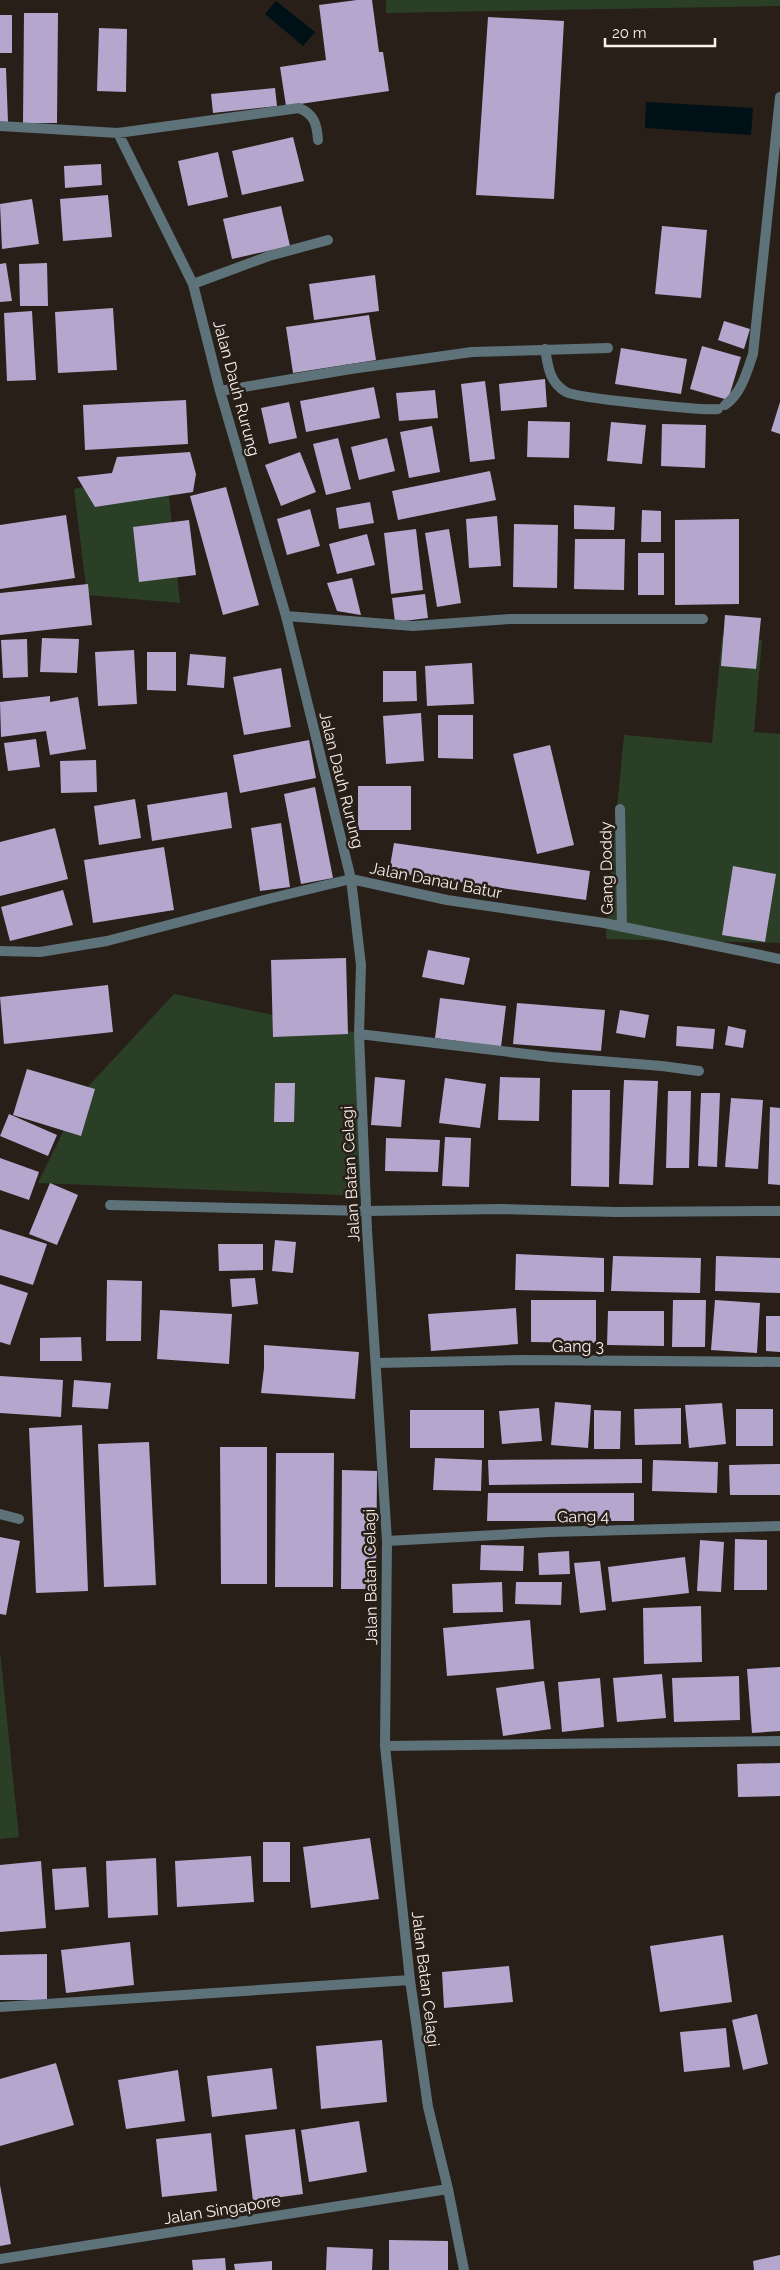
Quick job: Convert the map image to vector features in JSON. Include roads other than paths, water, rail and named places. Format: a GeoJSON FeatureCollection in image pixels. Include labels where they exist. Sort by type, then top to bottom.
{"type":"FeatureCollection","features":[{"type":"Feature","properties":{"kind":"street"},"geometry":{"type":"LineString","coordinates":[[545,349],[549,375],[566,392],[598,398],[704,410],[722,407],[730,402],[745,378],[753,354],[780,97]]}},
{"type":"Feature","properties":{"kind":"street"},"geometry":{"type":"LineString","coordinates":[[0,126],[118,133],[299,108],[307,111],[313,118],[317,127],[318,140]]}},
{"type":"Feature","properties":{"kind":"street","name":"Jalan Dauh Rurung"},"geometry":{"type":"LineString","coordinates":[[118,133],[193,284],[220,391],[286,616],[352,879]]}},
{"type":"Feature","properties":{"kind":"street"},"geometry":{"type":"LineString","coordinates":[[193,284],[269,256],[328,240]]}},
{"type":"Feature","properties":{"kind":"street"},"geometry":{"type":"LineString","coordinates":[[220,391],[351,369],[472,352],[608,348]]}},
{"type":"Feature","properties":{"kind":"street"},"geometry":{"type":"LineString","coordinates":[[286,616],[413,626],[510,619],[703,619]]}},
{"type":"Feature","properties":{"kind":"street","name":"Gang Doddy"},"geometry":{"type":"LineString","coordinates":[[620,809],[622,927]]}},
{"type":"Feature","properties":{"kind":"street","name":"Jalan Danau Batur"},"geometry":{"type":"LineString","coordinates":[[0,951],[40,952],[107,941],[352,879],[447,900],[622,927],[780,959]]}},
{"type":"Feature","properties":{"kind":"street","name":"Jalan Batan Celagi"},"geometry":{"type":"LineString","coordinates":[[352,879],[361,965],[359,1034],[366,1211],[387,1541],[385,1746],[410,1980],[428,2107],[448,2189],[464,2270]]}},
{"type":"Feature","properties":{"kind":"street"},"geometry":{"type":"LineString","coordinates":[[359,1034],[551,1057],[662,1066],[698,1071]]}},
{"type":"Feature","properties":{"kind":"street"},"geometry":{"type":"LineString","coordinates":[[110,1204],[366,1211],[502,1209],[616,1212],[780,1211]]}},
{"type":"Feature","properties":{"kind":"street","name":"Gang 3"},"geometry":{"type":"LineString","coordinates":[[376,1363],[524,1360],[780,1362]]}},
{"type":"Feature","properties":{"kind":"street"},"geometry":{"type":"LineString","coordinates":[[0,1514],[19,1519]]}},
{"type":"Feature","properties":{"kind":"street","name":"Gang 4"},"geometry":{"type":"LineString","coordinates":[[387,1541],[549,1532],[780,1526]]}},
{"type":"Feature","properties":{"kind":"street"},"geometry":{"type":"LineString","coordinates":[[385,1746],[780,1741]]}},
{"type":"Feature","properties":{"kind":"street"},"geometry":{"type":"LineString","coordinates":[[0,2007],[410,1980]]}},
{"type":"Feature","properties":{"kind":"street","name":"Jalan Singapore"},"geometry":{"type":"LineString","coordinates":[[0,2260],[448,2189]]}}]}
